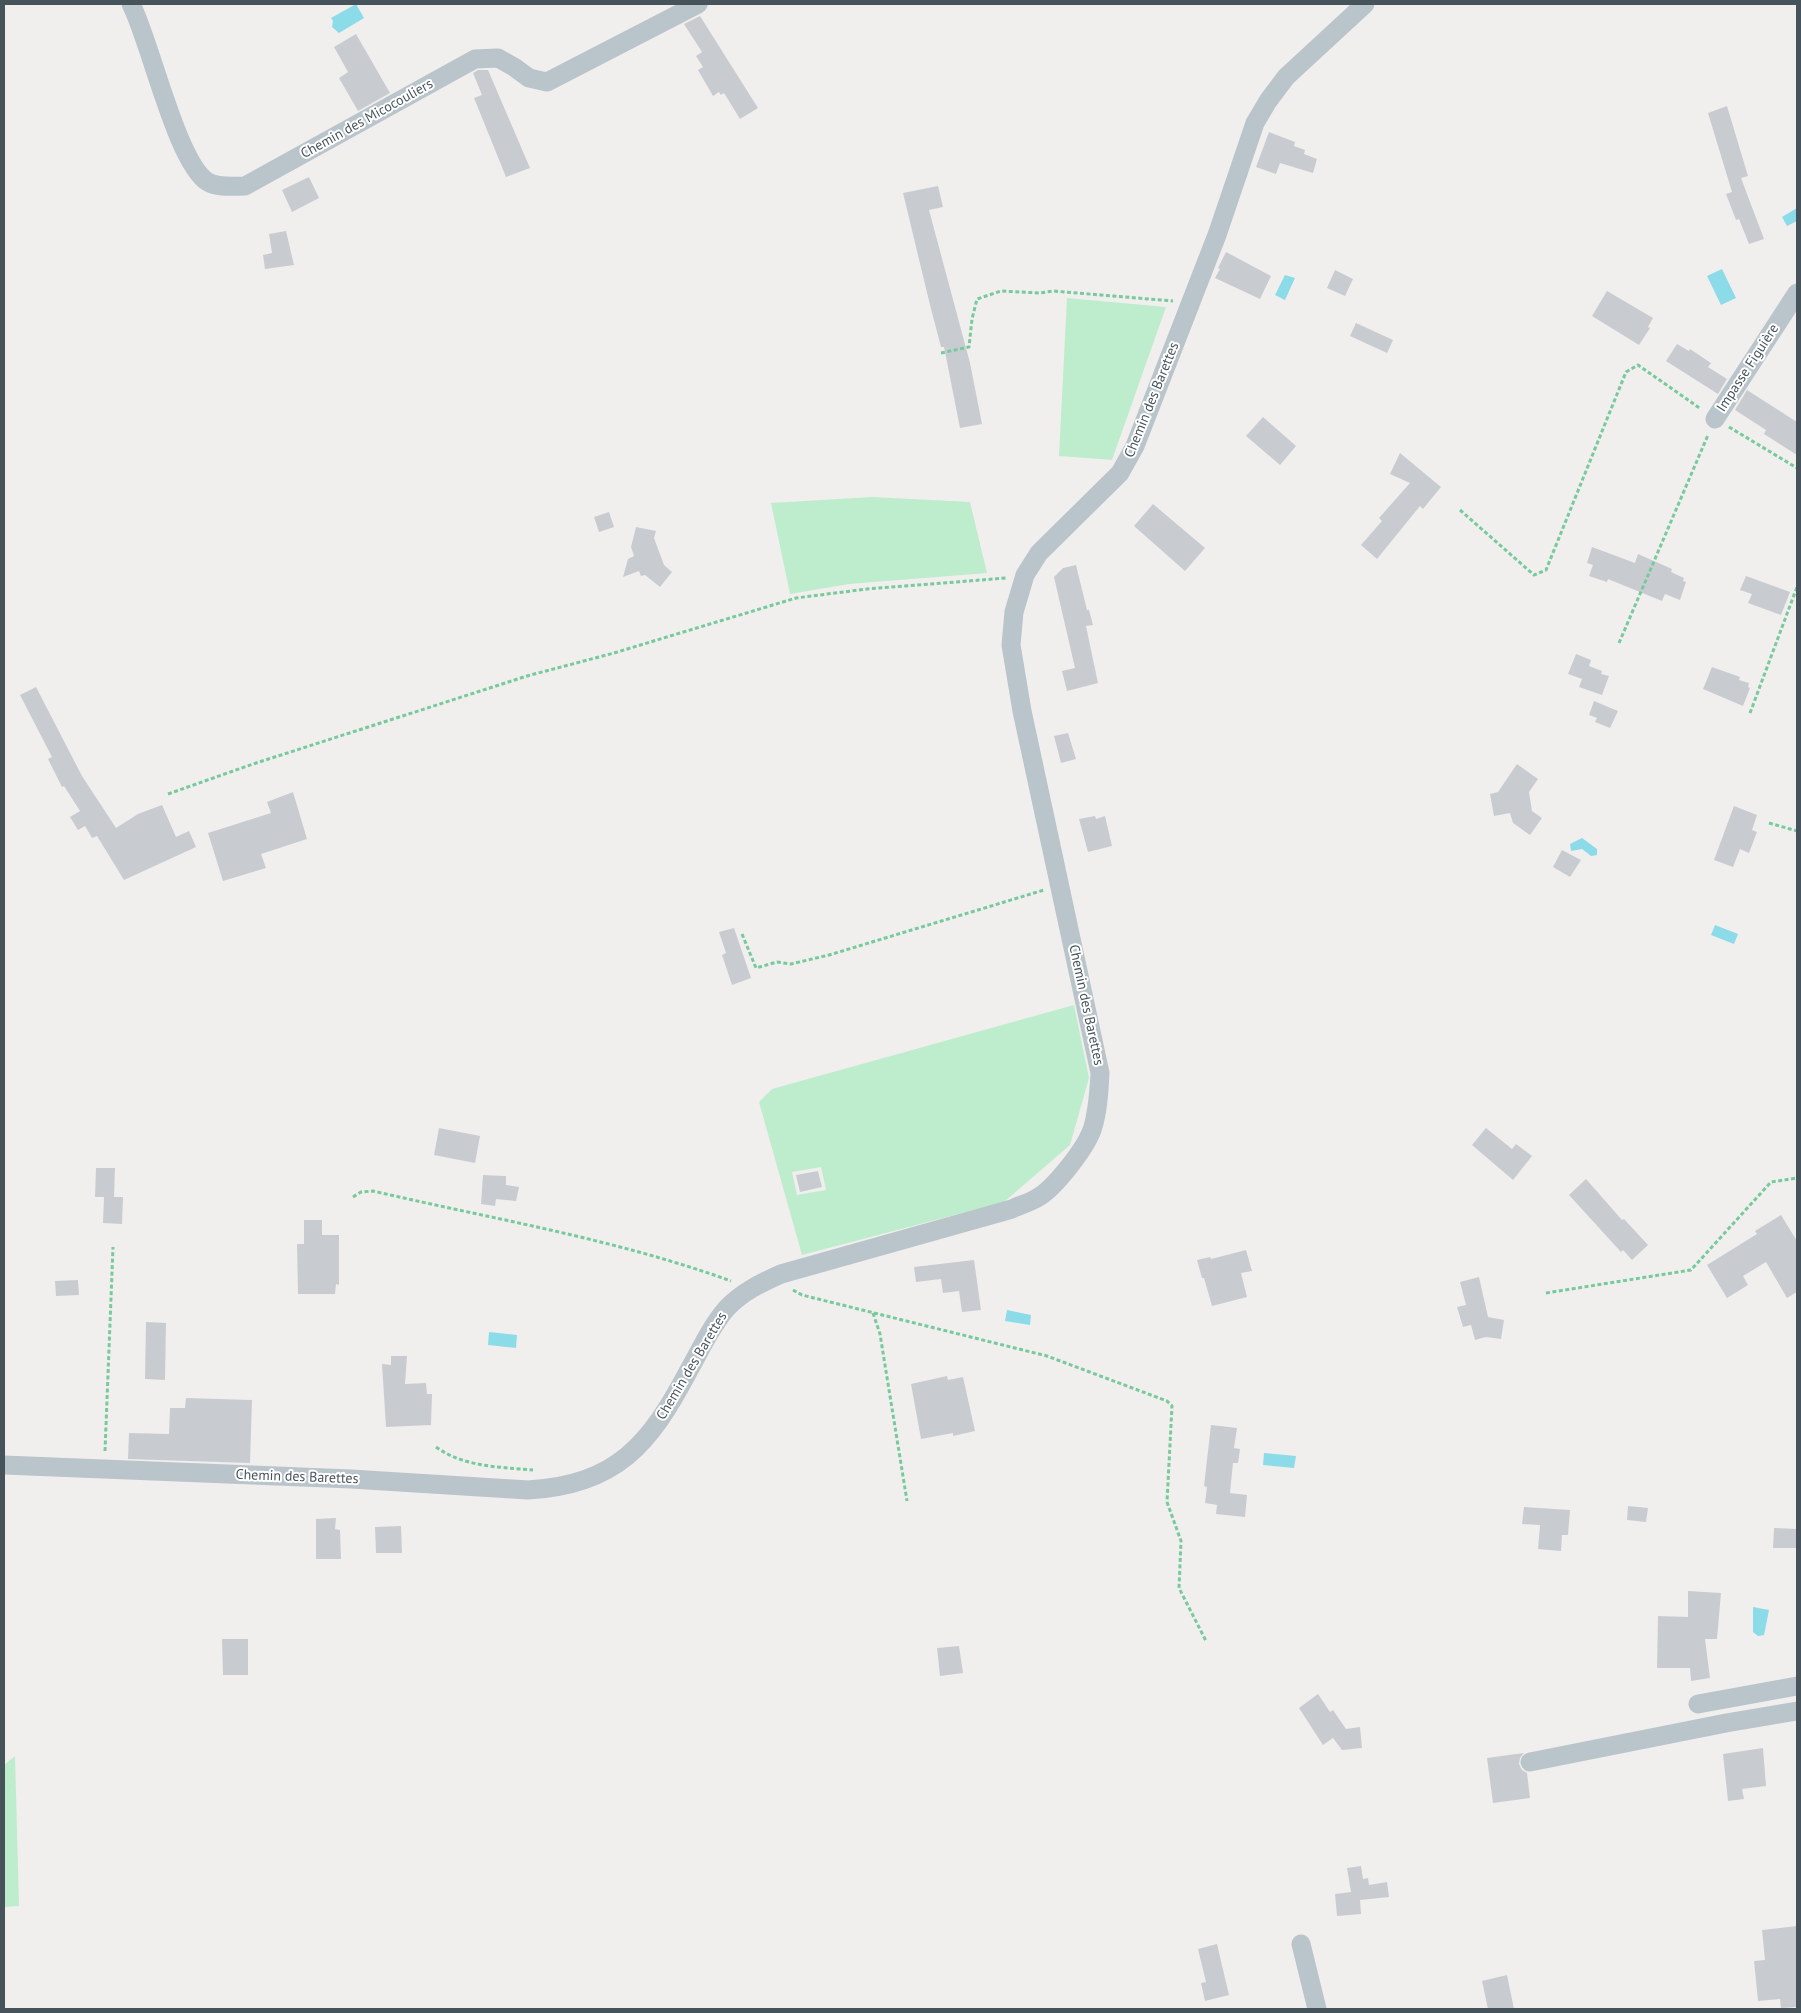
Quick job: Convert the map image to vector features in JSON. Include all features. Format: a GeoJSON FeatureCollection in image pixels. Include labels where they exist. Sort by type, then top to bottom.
{"type":"FeatureCollection","features":[{"type":"Feature","properties":{"kind":"street","name":"Chemin des Micocouliers"},"geometry":{"type":"LineString","coordinates":[[131,4],[178,135],[191,163],[207,182],[228,187],[245,186],[475,59],[498,58],[528,78],[547,82],[698,4]]}},
{"type":"Feature","properties":{"kind":"street","name":"Chemin des Barettes"},"geometry":{"type":"LineString","coordinates":[[4,1465],[351,1479],[528,1490],[557,1488],[584,1481],[610,1468],[635,1450],[655,1429],[671,1405],[712,1329],[727,1308],[751,1288],[781,1274],[1012,1209],[1038,1198],[1079,1155],[1092,1130],[1098,1100],[1100,1073],[1022,711],[1011,645],[1014,612],[1026,574],[1039,553],[1120,473],[1135,446],[1217,235],[1255,123],[1268,100],[1286,77],[1365,4]]}},
{"type":"Feature","properties":{"kind":"street","name":"Impasse Figuière"},"geometry":{"type":"LineString","coordinates":[[1715,419],[1797,293]]}},
{"type":"Feature","properties":{"kind":"street"},"geometry":{"type":"LineString","coordinates":[[1698,1704],[1797,1686]]}},
{"type":"Feature","properties":{"kind":"street"},"geometry":{"type":"LineString","coordinates":[[1530,1762],[1726,1723],[1797,1711]]}},
{"type":"Feature","properties":{"kind":"street"},"geometry":{"type":"LineString","coordinates":[[1301,1944],[1317,2009]]}},
{"type":"Feature","properties":{"kind":"path"},"geometry":{"type":"LineString","coordinates":[[941,353],[968,346],[977,299],[1001,292],[1040,293],[1053,291],[1191,302]]}},
{"type":"Feature","properties":{"kind":"path"},"geometry":{"type":"LineString","coordinates":[[1460,510],[1534,575],[1546,570],[1626,372],[1638,365],[1715,419],[1797,468]]}},
{"type":"Feature","properties":{"kind":"path"},"geometry":{"type":"LineString","coordinates":[[1618,643],[1715,419]]}},
{"type":"Feature","properties":{"kind":"path"},"geometry":{"type":"LineString","coordinates":[[168,794],[253,764],[527,676],[632,648],[796,598],[867,589],[998,579],[1026,574]]}},
{"type":"Feature","properties":{"kind":"path"},"geometry":{"type":"LineString","coordinates":[[1750,713],[1797,586]]}},
{"type":"Feature","properties":{"kind":"path"},"geometry":{"type":"LineString","coordinates":[[1769,823],[1797,831]]}},
{"type":"Feature","properties":{"kind":"path"},"geometry":{"type":"LineString","coordinates":[[742,934],[756,968],[776,962],[791,964],[829,955],[1061,886]]}},
{"type":"Feature","properties":{"kind":"path"},"geometry":{"type":"LineString","coordinates":[[1546,1293],[1691,1270],[1771,1182],[1797,1178]]}},
{"type":"Feature","properties":{"kind":"path"},"geometry":{"type":"LineString","coordinates":[[353,1197],[361,1192],[373,1191],[475,1215],[578,1236],[663,1258],[751,1288]]}},
{"type":"Feature","properties":{"kind":"path"},"geometry":{"type":"LineString","coordinates":[[104,1469],[113,1247]]}},
{"type":"Feature","properties":{"kind":"path"},"geometry":{"type":"LineString","coordinates":[[781,1274],[791,1289],[802,1295],[1047,1356],[1167,1401],[1172,1406],[1167,1502],[1182,1541],[1179,1588],[1206,1641]]}},
{"type":"Feature","properties":{"kind":"path"},"geometry":{"type":"LineString","coordinates":[[873,1313],[880,1334],[906,1501]]}},
{"type":"Feature","properties":{"kind":"path"},"geometry":{"type":"LineString","coordinates":[[436,1447],[449,1457],[479,1465],[537,1470]]}},
{"type":"Feature","properties":{"kind":"green space"},"geometry":{"type":"Polygon","coordinates":[[[1067,298],[1166,307],[1112,460],[1059,456],[1067,298]]]}},
{"type":"Feature","properties":{"kind":"green space"},"geometry":{"type":"Polygon","coordinates":[[[872,497],[970,502],[987,573],[849,584],[790,594],[771,503],[872,497]]]}},
{"type":"Feature","properties":{"kind":"green space"},"geometry":{"type":"Polygon","coordinates":[[[1074,1005],[1089,1078],[1070,1145],[1004,1202],[802,1255],[759,1102],[772,1089],[1074,1005]],[[821,1167],[792,1172],[797,1195],[826,1190],[821,1167]]]}},
{"type":"Feature","properties":{"kind":"green space"},"geometry":{"type":"Polygon","coordinates":[[[15,1756],[19,1906],[4,1907],[4,1765],[15,1756]]]}},
{"type":"Feature","properties":{"kind":"water"},"geometry":{"type":"Polygon","coordinates":[[[356,4],[364,18],[339,33],[332,27],[333,21],[331,18],[356,4]]]}},
{"type":"Feature","properties":{"kind":"water"},"geometry":{"type":"Polygon","coordinates":[[[1797,208],[1797,221],[1787,226],[1782,217],[1797,208]]]}},
{"type":"Feature","properties":{"kind":"water"},"geometry":{"type":"Polygon","coordinates":[[[1722,269],[1736,298],[1721,305],[1707,276],[1722,269]]]}},
{"type":"Feature","properties":{"kind":"water"},"geometry":{"type":"Polygon","coordinates":[[[1285,275],[1295,278],[1285,300],[1275,295],[1285,275]]]}},
{"type":"Feature","properties":{"kind":"water"},"geometry":{"type":"Polygon","coordinates":[[[1582,838],[1597,849],[1597,855],[1591,856],[1582,849],[1571,851],[1570,844],[1582,838]]]}},
{"type":"Feature","properties":{"kind":"water"},"geometry":{"type":"Polygon","coordinates":[[[1715,925],[1738,934],[1734,944],[1711,935],[1715,925]]]}},
{"type":"Feature","properties":{"kind":"water"},"geometry":{"type":"Polygon","coordinates":[[[1007,1310],[1031,1315],[1030,1325],[1005,1321],[1007,1310]]]}},
{"type":"Feature","properties":{"kind":"water"},"geometry":{"type":"Polygon","coordinates":[[[489,1332],[517,1335],[516,1348],[488,1345],[489,1332]]]}},
{"type":"Feature","properties":{"kind":"water"},"geometry":{"type":"Polygon","coordinates":[[[1264,1453],[1296,1456],[1294,1468],[1263,1465],[1264,1453]]]}},
{"type":"Feature","properties":{"kind":"water"},"geometry":{"type":"Polygon","coordinates":[[[1753,1607],[1769,1610],[1764,1635],[1758,1636],[1753,1632],[1753,1607]]]}},
{"type":"Feature","properties":{"kind":"building"},"geometry":{"type":"Polygon","coordinates":[[[700,16],[758,108],[740,119],[724,93],[721,95],[719,92],[713,96],[698,70],[703,67],[696,56],[702,52],[684,24],[700,16]]]}},
{"type":"Feature","properties":{"kind":"building"},"geometry":{"type":"Polygon","coordinates":[[[356,34],[390,93],[358,111],[339,78],[348,72],[334,47],[356,34]]]}},
{"type":"Feature","properties":{"kind":"building"},"geometry":{"type":"Polygon","coordinates":[[[478,70],[488,70],[530,168],[506,177],[474,98],[482,95],[473,73],[478,70]]]}},
{"type":"Feature","properties":{"kind":"building"},"geometry":{"type":"Polygon","coordinates":[[[1727,106],[1748,176],[1741,178],[1764,239],[1749,244],[1739,219],[1736,220],[1726,194],[1732,192],[1708,113],[1727,106]]]}},
{"type":"Feature","properties":{"kind":"building"},"geometry":{"type":"Polygon","coordinates":[[[1269,132],[1295,142],[1294,146],[1305,150],[1304,154],[1317,159],[1313,173],[1280,163],[1276,174],[1256,167],[1269,132]]]}},
{"type":"Feature","properties":{"kind":"building"},"geometry":{"type":"Polygon","coordinates":[[[309,177],[319,198],[292,212],[282,190],[309,177]]]}},
{"type":"Feature","properties":{"kind":"building"},"geometry":{"type":"Polygon","coordinates":[[[938,186],[943,207],[929,210],[970,363],[982,424],[960,428],[944,347],[941,347],[903,193],[938,186]]]}},
{"type":"Feature","properties":{"kind":"building"},"geometry":{"type":"Polygon","coordinates":[[[286,231],[294,265],[265,269],[263,255],[272,253],[269,234],[286,231]]]}},
{"type":"Feature","properties":{"kind":"building"},"geometry":{"type":"Polygon","coordinates":[[[1226,252],[1271,276],[1260,299],[1215,278],[1226,252]]]}},
{"type":"Feature","properties":{"kind":"building"},"geometry":{"type":"Polygon","coordinates":[[[1335,270],[1353,279],[1345,296],[1327,288],[1335,270]]]}},
{"type":"Feature","properties":{"kind":"building"},"geometry":{"type":"Polygon","coordinates":[[[1607,291],[1653,318],[1648,327],[1650,328],[1639,345],[1592,316],[1607,291]]]}},
{"type":"Feature","properties":{"kind":"building"},"geometry":{"type":"Polygon","coordinates":[[[1356,323],[1393,340],[1387,353],[1350,336],[1356,323]]]}},
{"type":"Feature","properties":{"kind":"building"},"geometry":{"type":"Polygon","coordinates":[[[1677,344],[1689,351],[1690,349],[1711,363],[1708,367],[1727,379],[1718,394],[1666,361],[1677,344]]]}},
{"type":"Feature","properties":{"kind":"building"},"geometry":{"type":"Polygon","coordinates":[[[1747,390],[1797,422],[1797,455],[1764,434],[1766,430],[1735,410],[1747,390]]]}},
{"type":"Feature","properties":{"kind":"building"},"geometry":{"type":"Polygon","coordinates":[[[1263,417],[1296,446],[1280,465],[1246,436],[1263,417]]]}},
{"type":"Feature","properties":{"kind":"building"},"geometry":{"type":"Polygon","coordinates":[[[1400,453],[1441,487],[1423,509],[1420,506],[1377,559],[1361,545],[1382,521],[1379,518],[1410,483],[1390,474],[1400,453]]]}},
{"type":"Feature","properties":{"kind":"building"},"geometry":{"type":"Polygon","coordinates":[[[1153,504],[1205,548],[1185,571],[1134,526],[1153,504]]]}},
{"type":"Feature","properties":{"kind":"building"},"geometry":{"type":"Polygon","coordinates":[[[609,512],[614,527],[599,532],[594,517],[609,512]]]}},
{"type":"Feature","properties":{"kind":"building"},"geometry":{"type":"Polygon","coordinates":[[[636,527],[656,531],[654,538],[664,565],[672,572],[660,587],[645,575],[641,576],[639,571],[623,577],[628,559],[634,556],[631,547],[636,527]]]}},
{"type":"Feature","properties":{"kind":"building"},"geometry":{"type":"Polygon","coordinates":[[[1592,547],[1635,563],[1638,554],[1672,569],[1671,572],[1684,578],[1683,581],[1686,582],[1680,600],[1665,594],[1662,601],[1608,579],[1607,582],[1589,576],[1593,565],[1587,563],[1592,547]]]}},
{"type":"Feature","properties":{"kind":"building"},"geometry":{"type":"Polygon","coordinates":[[[1076,565],[1087,610],[1089,610],[1093,625],[1086,626],[1098,683],[1067,691],[1062,671],[1075,668],[1054,577],[1063,568],[1076,565]]]}},
{"type":"Feature","properties":{"kind":"building"},"geometry":{"type":"Polygon","coordinates":[[[1746,576],[1790,592],[1781,615],[1748,603],[1752,594],[1740,590],[1746,576]]]}},
{"type":"Feature","properties":{"kind":"building"},"geometry":{"type":"Polygon","coordinates":[[[1576,654],[1591,660],[1589,666],[1602,671],[1601,674],[1609,676],[1602,695],[1579,687],[1582,679],[1568,674],[1576,654]]]}},
{"type":"Feature","properties":{"kind":"building"},"geometry":{"type":"Polygon","coordinates":[[[1712,667],[1740,677],[1739,680],[1749,683],[1748,687],[1750,688],[1743,706],[1703,689],[1712,667]]]}},
{"type":"Feature","properties":{"kind":"building"},"geometry":{"type":"Polygon","coordinates":[[[36,687],[82,776],[116,828],[138,814],[162,805],[176,837],[189,831],[196,847],[124,880],[97,836],[92,838],[85,826],[78,830],[70,817],[80,811],[64,786],[62,787],[48,759],[52,757],[20,695],[36,687]]]}},
{"type":"Feature","properties":{"kind":"building"},"geometry":{"type":"Polygon","coordinates":[[[1594,701],[1618,711],[1610,728],[1595,722],[1597,718],[1589,715],[1594,701]]]}},
{"type":"Feature","properties":{"kind":"building"},"geometry":{"type":"Polygon","coordinates":[[[1068,733],[1076,759],[1061,763],[1054,736],[1068,733]]]}},
{"type":"Feature","properties":{"kind":"building"},"geometry":{"type":"Polygon","coordinates":[[[1517,764],[1538,779],[1529,792],[1532,811],[1542,818],[1530,835],[1513,823],[1510,813],[1494,816],[1490,794],[1498,792],[1517,764]]]}},
{"type":"Feature","properties":{"kind":"building"},"geometry":{"type":"Polygon","coordinates":[[[293,792],[307,839],[261,854],[266,868],[223,881],[208,833],[271,813],[267,802],[293,792]]]}},
{"type":"Feature","properties":{"kind":"building"},"geometry":{"type":"Polygon","coordinates":[[[1734,806],[1757,815],[1752,830],[1757,832],[1749,853],[1740,849],[1733,867],[1714,860],[1734,806]]]}},
{"type":"Feature","properties":{"kind":"building"},"geometry":{"type":"Polygon","coordinates":[[[1095,816],[1096,819],[1105,816],[1112,846],[1088,852],[1079,819],[1095,816]]]}},
{"type":"Feature","properties":{"kind":"building"},"geometry":{"type":"Polygon","coordinates":[[[1562,850],[1581,860],[1570,877],[1553,867],[1562,850]]]}},
{"type":"Feature","properties":{"kind":"building"},"geometry":{"type":"Polygon","coordinates":[[[734,928],[751,978],[732,985],[722,955],[726,953],[719,932],[734,928]]]}},
{"type":"Feature","properties":{"kind":"building"},"geometry":{"type":"Polygon","coordinates":[[[439,1128],[480,1136],[475,1163],[434,1155],[439,1128]]]}},
{"type":"Feature","properties":{"kind":"building"},"geometry":{"type":"Polygon","coordinates":[[[1486,1128],[1512,1149],[1516,1144],[1532,1156],[1513,1180],[1472,1145],[1486,1128]]]}},
{"type":"Feature","properties":{"kind":"building"},"geometry":{"type":"Polygon","coordinates":[[[96,1168],[115,1168],[114,1197],[95,1197],[96,1168]]]}},
{"type":"Feature","properties":{"kind":"building"},"geometry":{"type":"Polygon","coordinates":[[[818,1171],[822,1187],[800,1192],[796,1175],[818,1171]]]}},
{"type":"Feature","properties":{"kind":"building"},"geometry":{"type":"Polygon","coordinates":[[[483,1175],[506,1176],[506,1185],[519,1187],[516,1201],[496,1199],[495,1206],[481,1204],[483,1175]]]}},
{"type":"Feature","properties":{"kind":"building"},"geometry":{"type":"Polygon","coordinates":[[[1586,1179],[1622,1220],[1624,1219],[1648,1245],[1632,1260],[1623,1250],[1621,1252],[1569,1195],[1586,1179]]]}},
{"type":"Feature","properties":{"kind":"building"},"geometry":{"type":"Polygon","coordinates":[[[104,1197],[123,1197],[122,1224],[103,1223],[104,1197]]]}},
{"type":"Feature","properties":{"kind":"building"},"geometry":{"type":"Polygon","coordinates":[[[1781,1215],[1797,1241],[1797,1292],[1787,1298],[1766,1262],[1743,1276],[1748,1285],[1727,1298],[1707,1265],[1757,1234],[1755,1231],[1781,1215]]]}},
{"type":"Feature","properties":{"kind":"building"},"geometry":{"type":"Polygon","coordinates":[[[304,1220],[322,1220],[322,1235],[339,1235],[339,1285],[336,1284],[335,1294],[298,1294],[297,1244],[304,1244],[304,1220]]]}},
{"type":"Feature","properties":{"kind":"building"},"geometry":{"type":"Polygon","coordinates":[[[1246,1250],[1252,1271],[1241,1273],[1247,1297],[1212,1306],[1197,1260],[1210,1257],[1211,1259],[1246,1250]]]}},
{"type":"Feature","properties":{"kind":"building"},"geometry":{"type":"Polygon","coordinates":[[[974,1260],[981,1310],[962,1312],[959,1291],[943,1293],[941,1279],[916,1282],[914,1267],[974,1260]]]}},
{"type":"Feature","properties":{"kind":"building"},"geometry":{"type":"Polygon","coordinates":[[[1479,1277],[1488,1317],[1504,1320],[1501,1339],[1486,1337],[1475,1340],[1471,1325],[1463,1327],[1457,1307],[1466,1305],[1460,1282],[1479,1277]]]}},
{"type":"Feature","properties":{"kind":"building"},"geometry":{"type":"Polygon","coordinates":[[[78,1280],[79,1295],[56,1296],[55,1281],[78,1280]]]}},
{"type":"Feature","properties":{"kind":"building"},"geometry":{"type":"Polygon","coordinates":[[[146,1322],[166,1323],[165,1380],[145,1379],[146,1322]]]}},
{"type":"Feature","properties":{"kind":"building"},"geometry":{"type":"Polygon","coordinates":[[[391,1356],[407,1356],[405,1384],[426,1383],[427,1394],[432,1394],[431,1425],[386,1427],[382,1364],[391,1365],[391,1356]]]}},
{"type":"Feature","properties":{"kind":"building"},"geometry":{"type":"Polygon","coordinates":[[[947,1376],[948,1380],[963,1377],[975,1431],[953,1436],[953,1433],[921,1439],[911,1384],[947,1376]]]}},
{"type":"Feature","properties":{"kind":"building"},"geometry":{"type":"Polygon","coordinates":[[[186,1398],[252,1400],[250,1463],[128,1459],[129,1433],[169,1434],[170,1408],[185,1408],[186,1398]]]}},
{"type":"Feature","properties":{"kind":"building"},"geometry":{"type":"Polygon","coordinates":[[[1211,1425],[1237,1428],[1234,1448],[1240,1449],[1238,1463],[1233,1463],[1230,1493],[1247,1495],[1245,1517],[1216,1514],[1217,1505],[1205,1503],[1207,1487],[1204,1486],[1211,1425]]]}},
{"type":"Feature","properties":{"kind":"building"},"geometry":{"type":"Polygon","coordinates":[[[1628,1506],[1648,1508],[1646,1522],[1627,1520],[1628,1506]]]}},
{"type":"Feature","properties":{"kind":"building"},"geometry":{"type":"Polygon","coordinates":[[[1524,1507],[1570,1510],[1568,1535],[1562,1535],[1561,1551],[1538,1549],[1540,1525],[1522,1524],[1524,1507]]]}},
{"type":"Feature","properties":{"kind":"building"},"geometry":{"type":"Polygon","coordinates":[[[336,1518],[335,1529],[340,1530],[341,1559],[316,1559],[316,1519],[336,1518]]]}},
{"type":"Feature","properties":{"kind":"building"},"geometry":{"type":"Polygon","coordinates":[[[401,1526],[402,1553],[376,1553],[375,1527],[401,1526]]]}},
{"type":"Feature","properties":{"kind":"building"},"geometry":{"type":"Polygon","coordinates":[[[1774,1528],[1797,1529],[1797,1548],[1773,1548],[1774,1528]]]}},
{"type":"Feature","properties":{"kind":"building"},"geometry":{"type":"Polygon","coordinates":[[[1688,1591],[1721,1593],[1717,1639],[1705,1639],[1710,1678],[1691,1681],[1690,1668],[1657,1668],[1658,1616],[1688,1617],[1688,1591]]]}},
{"type":"Feature","properties":{"kind":"building"},"geometry":{"type":"Polygon","coordinates":[[[222,1639],[248,1639],[248,1675],[223,1675],[222,1639]]]}},
{"type":"Feature","properties":{"kind":"building"},"geometry":{"type":"Polygon","coordinates":[[[959,1646],[963,1673],[940,1676],[937,1648],[959,1646]]]}},
{"type":"Feature","properties":{"kind":"building"},"geometry":{"type":"Polygon","coordinates":[[[1318,1694],[1330,1712],[1333,1710],[1346,1729],[1360,1727],[1362,1748],[1342,1750],[1333,1738],[1323,1745],[1299,1708],[1318,1694]]]}},
{"type":"Feature","properties":{"kind":"building"},"geometry":{"type":"Polygon","coordinates":[[[1763,1748],[1766,1786],[1742,1789],[1744,1799],[1728,1801],[1723,1754],[1763,1748]]]}},
{"type":"Feature","properties":{"kind":"building"},"geometry":{"type":"Polygon","coordinates":[[[1524,1753],[1520,1758],[1519,1764],[1522,1770],[1527,1773],[1530,1798],[1493,1803],[1487,1758],[1524,1753]]]}},
{"type":"Feature","properties":{"kind":"building"},"geometry":{"type":"Polygon","coordinates":[[[1361,1866],[1363,1879],[1368,1878],[1369,1885],[1387,1882],[1389,1897],[1360,1900],[1361,1914],[1337,1916],[1335,1894],[1351,1892],[1347,1868],[1361,1866]]]}},
{"type":"Feature","properties":{"kind":"building"},"geometry":{"type":"Polygon","coordinates":[[[1797,1926],[1797,2007],[1781,2008],[1780,1999],[1758,2001],[1754,1961],[1765,1960],[1762,1930],[1797,1926]]]}},
{"type":"Feature","properties":{"kind":"building"},"geometry":{"type":"Polygon","coordinates":[[[1217,1944],[1229,1995],[1205,2001],[1201,1983],[1206,1982],[1198,1949],[1217,1944]]]}},
{"type":"Feature","properties":{"kind":"building"},"geometry":{"type":"Polygon","coordinates":[[[1507,1975],[1514,2009],[1488,2009],[1482,1981],[1507,1975]]]}}]}
